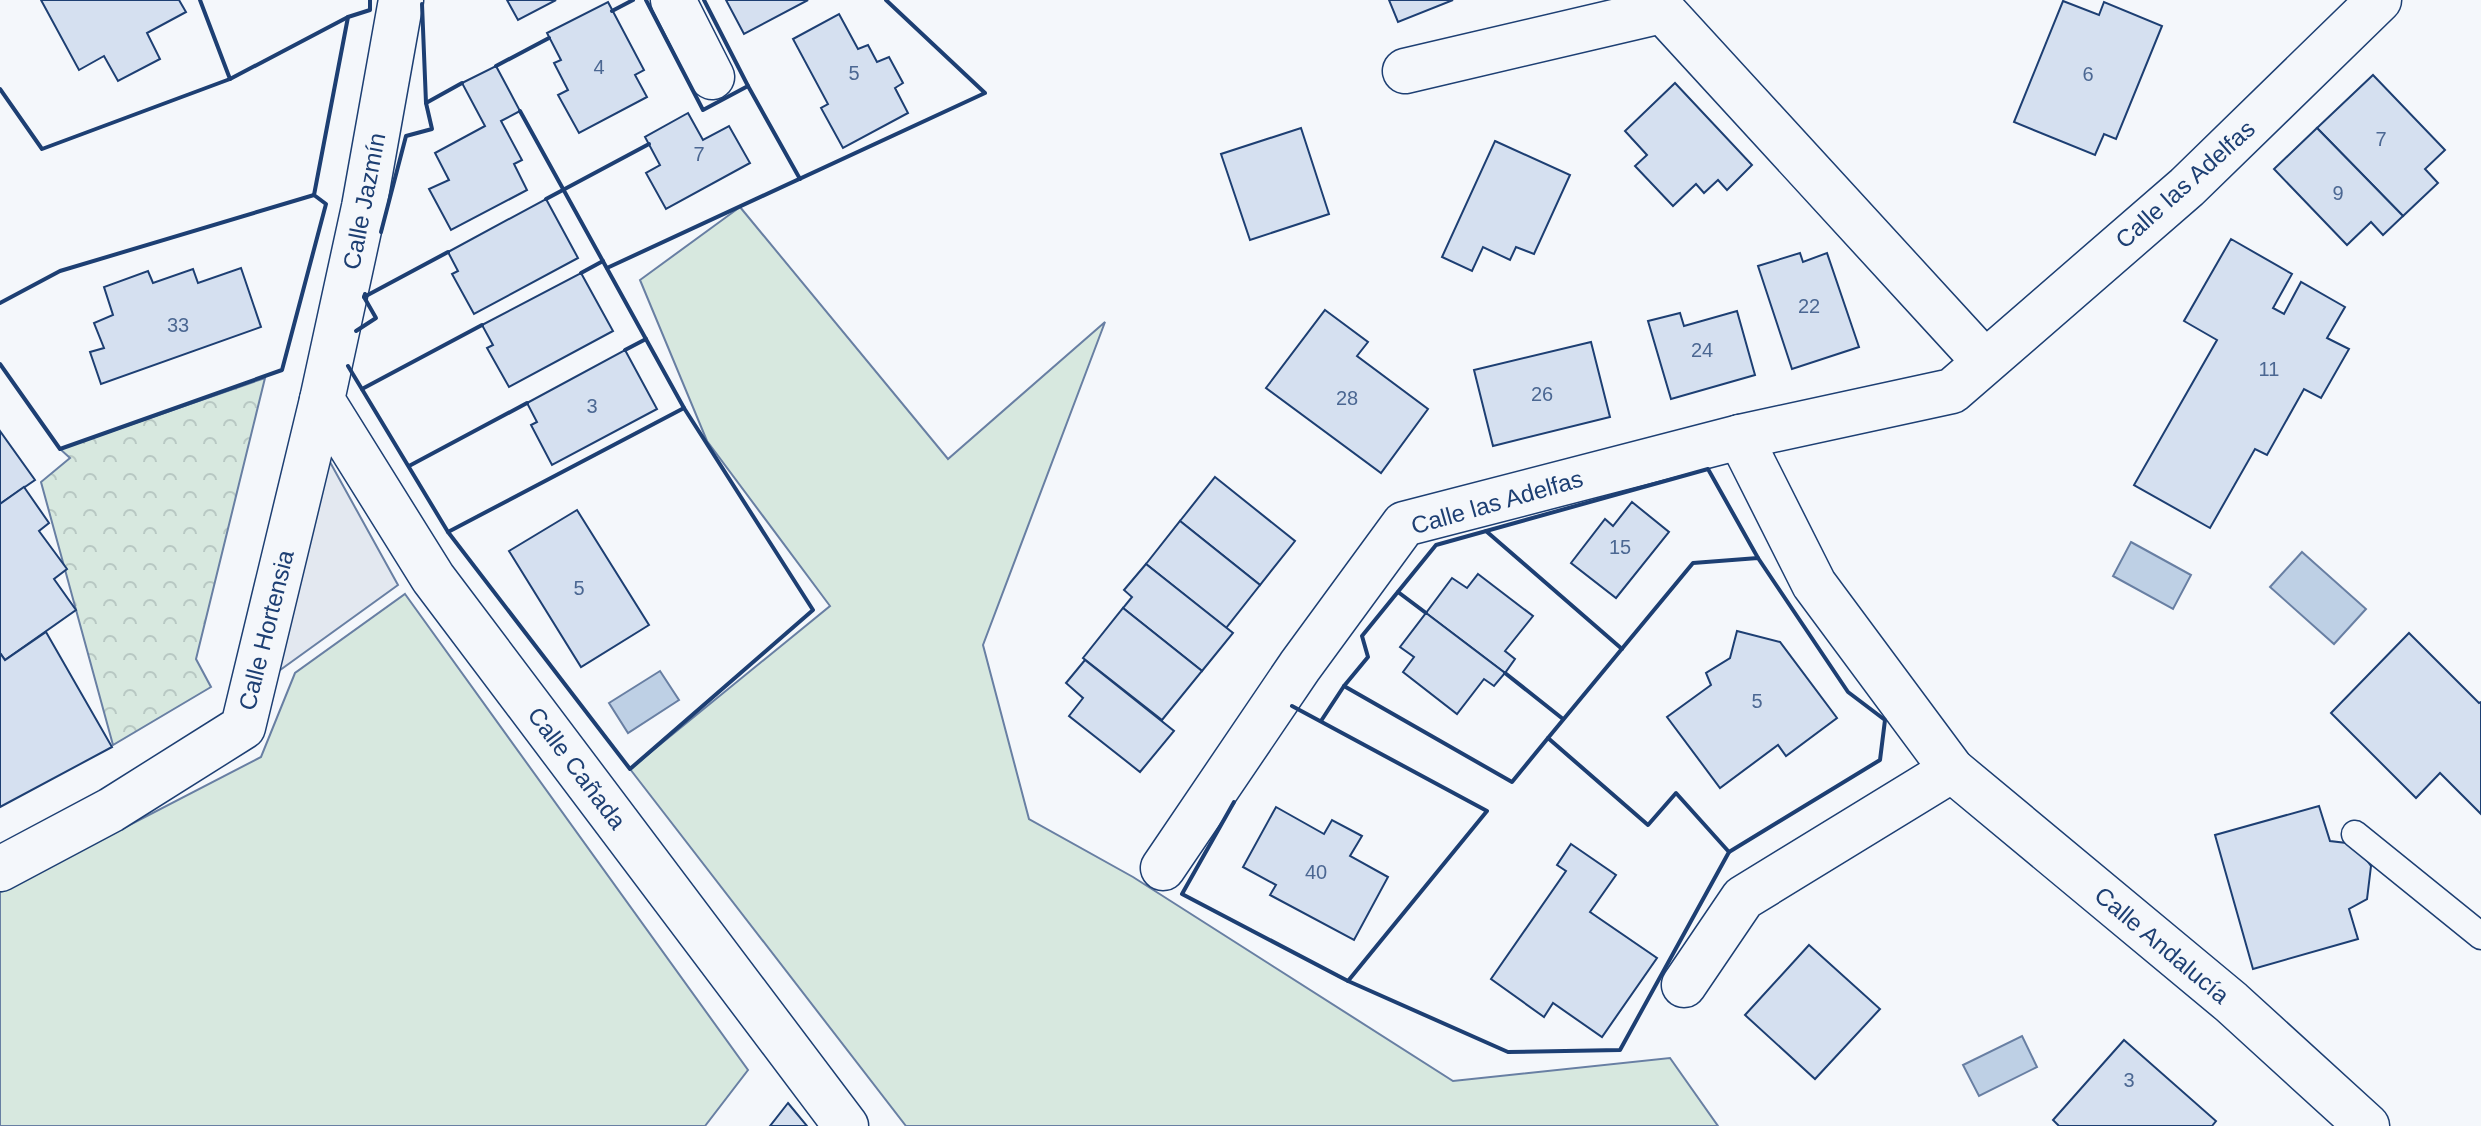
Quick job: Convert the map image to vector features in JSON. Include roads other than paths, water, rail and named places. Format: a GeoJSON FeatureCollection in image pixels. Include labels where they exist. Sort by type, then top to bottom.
{"type":"FeatureCollection","features":[{"type":"Feature","properties":{"kind":"street","name":"Calle Jazmín"},"geometry":{"type":"LineString","coordinates":[[322,400],[364,207],[401,0]]}},
{"type":"Feature","properties":{"kind":"street"},"geometry":{"type":"LineString","coordinates":[[673,0],[712,77]]}},
{"type":"Feature","properties":{"kind":"street","name":"Calle las Adelfas"},"geometry":{"type":"LineString","coordinates":[[1163,868],[1300,666],[1404,524],[1740,437],[1952,391],[2187,187],[2379,0]]}},
{"type":"Feature","properties":{"kind":"street"},"geometry":{"type":"LineString","coordinates":[[1405,71],[1657,5],[1984,361]]}},
{"type":"Feature","properties":{"kind":"street","name":"Calle Hortensia"},"geometry":{"type":"LineString","coordinates":[[0,869],[111,810],[243,727],[322,400]]}},
{"type":"Feature","properties":{"kind":"street","name":"Calle Cañada"},"geometry":{"type":"LineString","coordinates":[[322,400],[433,578],[846,1126]]}},
{"type":"Feature","properties":{"kind":"street","name":"Calle Andalucía"},"geometry":{"type":"LineString","coordinates":[[1740,437],[1814,584],[1952,770],[2231,1002],[2367,1126]]}},
{"type":"Feature","properties":{"kind":"street"},"geometry":{"type":"LineString","coordinates":[[1684,985],[1743,898],[1952,770]]}},
{"type":"Feature","properties":{"kind":"lane"},"geometry":{"type":"LineString","coordinates":[[2355,834],[2481,936]]}},
{"type":"Feature","properties":{"kind":"water"},"geometry":{"type":"Polygon","coordinates":[[[2131,542],[2191,575],[2173,609],[2113,576],[2131,542]]]}},
{"type":"Feature","properties":{"kind":"water"},"geometry":{"type":"Polygon","coordinates":[[[2302,552],[2366,609],[2334,644],[2270,587],[2302,552]]]}},
{"type":"Feature","properties":{"kind":"water"},"geometry":{"type":"Polygon","coordinates":[[[660,671],[679,700],[628,733],[609,703],[660,671]]]}},
{"type":"Feature","properties":{"kind":"water"},"geometry":{"type":"Polygon","coordinates":[[[2022,1036],[2037,1067],[1979,1096],[1963,1065],[2022,1036]]]}}]}
